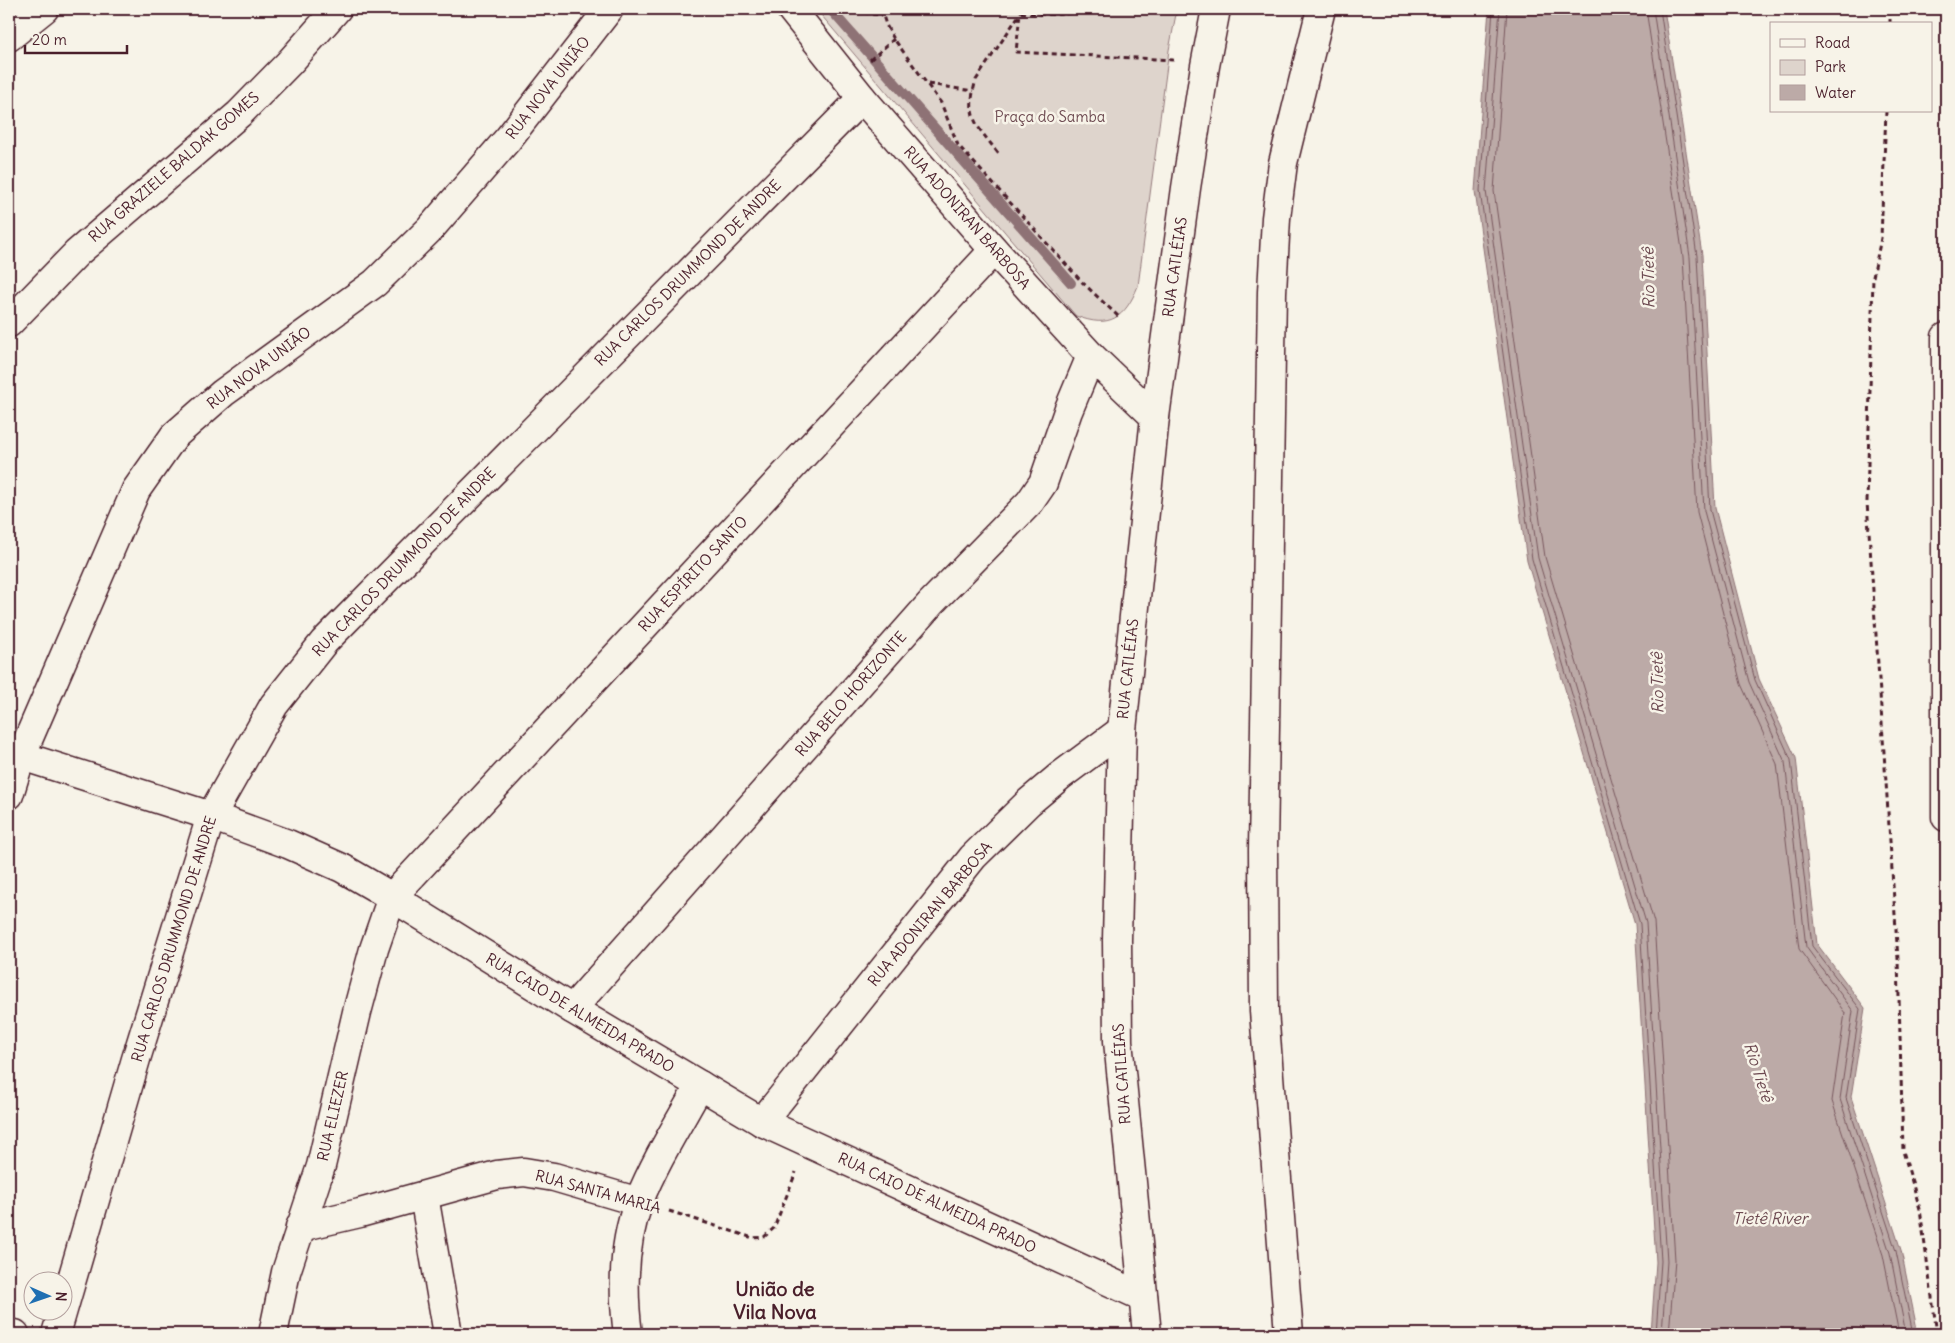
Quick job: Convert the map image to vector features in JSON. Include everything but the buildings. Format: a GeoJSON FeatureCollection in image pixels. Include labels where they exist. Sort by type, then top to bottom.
{"type":"FeatureCollection","features":[{"type":"Feature","properties":{"kind":"main road"},"geometry":{"type":"LineString","coordinates":[[9,37],[44,9]]}},
{"type":"Feature","properties":{"kind":"main road","name":"RUA GRAZIELE BALDAK GOMES"},"geometry":{"type":"LineString","coordinates":[[9,323],[77,253],[238,114],[289,63],[337,9]]}},
{"type":"Feature","properties":{"kind":"main road","name":"RUA NOVA UNIÃO"},"geometry":{"type":"LineString","coordinates":[[9,795],[15,754],[136,490],[174,436],[222,392],[375,283],[416,242],[508,139],[609,9]]}},
{"type":"Feature","properties":{"kind":"main road","name":"RUA ADONIRAN BARBOSA"},"geometry":{"type":"LineString","coordinates":[[791,9],[862,98],[994,250],[1091,356],[1155,417]]}},
{"type":"Feature","properties":{"kind":"main road","name":"RUA CATLÉIAS"},"geometry":{"type":"LineString","coordinates":[[1147,1334],[1118,1041],[1117,940],[1122,730],[1155,417],[1184,198],[1216,9]]}},
{"type":"Feature","properties":{"kind":"main road"},"geometry":{"type":"LineString","coordinates":[[1290,1334],[1264,1011],[1263,850],[1272,292],[1276,218],[1283,163],[1321,9]]}},
{"type":"Feature","properties":{"kind":"main road","name":"RUA CARLOS DRUMMOND DE ANDRE"},"geometry":{"type":"LineString","coordinates":[[56,1334],[136,1059],[211,816],[274,705],[324,642],[862,98]]}},
{"type":"Feature","properties":{"kind":"main road","name":"RUA ESPÍRITO SANTO"},"geometry":{"type":"LineString","coordinates":[[392,897],[994,250]]}},
{"type":"Feature","properties":{"kind":"main road"},"geometry":{"type":"LineString","coordinates":[[1946,337],[1946,817]]}},
{"type":"Feature","properties":{"kind":"main road","name":"RUA BELO HORIZONTE"},"geometry":{"type":"LineString","coordinates":[[572,1009],[931,603],[1030,502],[1043,483],[1068,410],[1091,356]]}},
{"type":"Feature","properties":{"kind":"main road","name":"RUA ADONIRAN BARBOSA"},"geometry":{"type":"LineString","coordinates":[[762,1122],[974,857],[1060,776],[1122,730]]}},
{"type":"Feature","properties":{"kind":"main road","name":"RUA CAIO DE ALMEIDA PRADO"},"geometry":{"type":"LineString","coordinates":[[15,754],[211,816],[288,844],[342,868],[572,1009],[762,1122],[1143,1297]]}},
{"type":"Feature","properties":{"kind":"main road","name":"RUA ELIEZER"},"geometry":{"type":"LineString","coordinates":[[273,1334],[286,1272],[321,1166],[357,1012],[374,950],[392,897]]}},
{"type":"Feature","properties":{"kind":"main road"},"geometry":{"type":"LineString","coordinates":[[628,1334],[624,1303],[625,1269],[630,1237],[639,1202],[656,1165],[700,1085]]}},
{"type":"Feature","properties":{"kind":"main road","name":"RUA SANTA MARIA"},"geometry":{"type":"LineString","coordinates":[[300,1227],[424,1196],[497,1175],[524,1172],[554,1177],[639,1202]]}},
{"type":"Feature","properties":{"kind":"main road"},"geometry":{"type":"LineString","coordinates":[[424,1196],[448,1334]]}},
{"type":"Feature","properties":{"kind":"main road"},"geometry":{"type":"LineString","coordinates":[[9,1333],[15,1334]]}},
{"type":"Feature","properties":{"kind":"path"},"geometry":{"type":"LineString","coordinates":[[856,9],[870,14],[882,15]]}},
{"type":"Feature","properties":{"kind":"path"},"geometry":{"type":"LineString","coordinates":[[881,9],[894,39],[941,103],[958,145],[1082,282],[1119,317]]}},
{"type":"Feature","properties":{"kind":"path"},"geometry":{"type":"LineString","coordinates":[[1021,11],[1066,14],[1076,12],[1079,9]]}},
{"type":"Feature","properties":{"kind":"path"},"geometry":{"type":"LineString","coordinates":[[1890,9],[1890,22]]}},
{"type":"Feature","properties":{"kind":"path"},"geometry":{"type":"LineString","coordinates":[[1021,11],[1016,52],[1206,62]]}},
{"type":"Feature","properties":{"kind":"path"},"geometry":{"type":"LineString","coordinates":[[998,153],[973,120],[971,110],[973,90],[976,80],[1021,11]]}},
{"type":"Feature","properties":{"kind":"path"},"geometry":{"type":"LineString","coordinates":[[878,52],[894,39]]}},
{"type":"Feature","properties":{"kind":"path"},"geometry":{"type":"LineString","coordinates":[[928,84],[973,90]]}},
{"type":"Feature","properties":{"kind":"path"},"geometry":{"type":"LineString","coordinates":[[1886,112],[1882,238],[1873,277],[1867,502],[1898,959],[1903,1151],[1920,1209],[1937,1334]]}},
{"type":"Feature","properties":{"kind":"path","name":"RUA SANTA MARIA"},"geometry":{"type":"LineString","coordinates":[[639,1202],[753,1238],[764,1237],[774,1228],[808,1143]]}},
{"type":"Feature","properties":{"kind":"green space","name":"Praça do Samba"},"geometry":{"type":"Polygon","coordinates":[[[816,9],[1177,9],[1169,50],[1138,286],[1128,306],[1122,313],[1107,321],[1088,320],[1076,316],[816,9]]]}},
{"type":"Feature","properties":{"kind":"water","name":"Tietê River"},"geometry":{"type":"Polygon","coordinates":[[[1489,9],[1664,9],[1702,255],[1715,508],[1759,679],[1796,758],[1817,944],[1865,1008],[1851,1097],[1901,1250],[1918,1334],[1651,1334],[1656,1262],[1635,924],[1527,561],[1475,191],[1489,9]]]}},
{"type":"Feature","properties":{"kind":"waterway"},"geometry":{"type":"LineString","coordinates":[[830,9],[1071,283]]}},
{"type":"Feature","properties":{"kind":"district","name":"União de Vila Nova"},"geometry":{"type":"Point","coordinates":[775,1300]}},
{"type":"Feature","properties":{"kind":"water label","name":"Rio Tietê"},"geometry":{"type":"Point","coordinates":[1648,278]}},
{"type":"Feature","properties":{"kind":"water label","name":"Rio Tietê"},"geometry":{"type":"Point","coordinates":[1657,683]}},
{"type":"Feature","properties":{"kind":"water label","name":"Rio Tietê"},"geometry":{"type":"Point","coordinates":[1759,1072]}}]}
